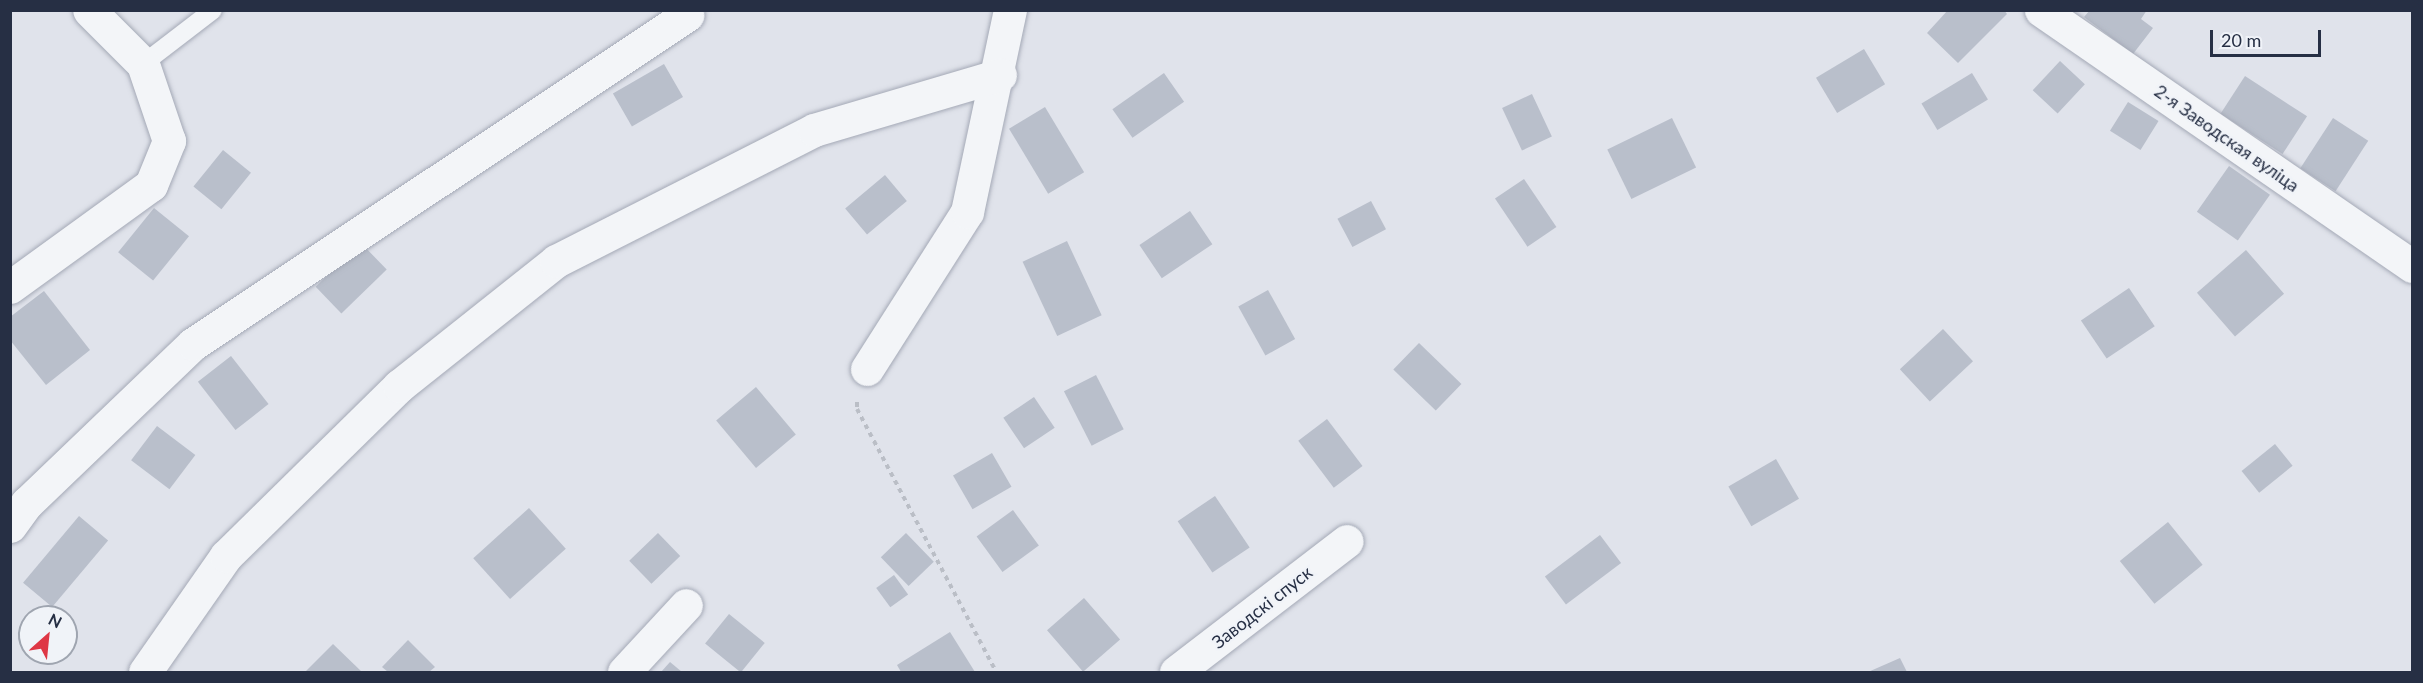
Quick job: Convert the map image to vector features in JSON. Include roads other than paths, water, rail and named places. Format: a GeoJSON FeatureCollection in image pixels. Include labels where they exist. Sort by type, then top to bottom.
{"type":"FeatureCollection","features":[{"type":"Feature","properties":{"kind":"street"},"geometry":{"type":"LineString","coordinates":[[10,287],[151,186],[169,141],[143,64],[89,10]]}},
{"type":"Feature","properties":{"kind":"street"},"geometry":{"type":"LineString","coordinates":[[867,369],[967,212],[1000,75],[1010,10]]}},
{"type":"Feature","properties":{"kind":"street","name":"2-я Заводская вуліца"},"geometry":{"type":"LineString","coordinates":[[2041,10],[2412,266]]}},
{"type":"Feature","properties":{"kind":"street"},"geometry":{"type":"LineString","coordinates":[[10,526],[27,503],[193,344],[687,15]]}},
{"type":"Feature","properties":{"kind":"street"},"geometry":{"type":"LineString","coordinates":[[146,672],[226,556],[399,386],[556,261],[814,130],[1000,75]]}},
{"type":"Feature","properties":{"kind":"street","name":"Заводскі спуск"},"geometry":{"type":"LineString","coordinates":[[1176,672],[1347,541]]}},
{"type":"Feature","properties":{"kind":"street"},"geometry":{"type":"LineString","coordinates":[[624,672],[686,605]]}},
{"type":"Feature","properties":{"kind":"lane"},"geometry":{"type":"LineString","coordinates":[[143,64],[213,10]]}}]}
